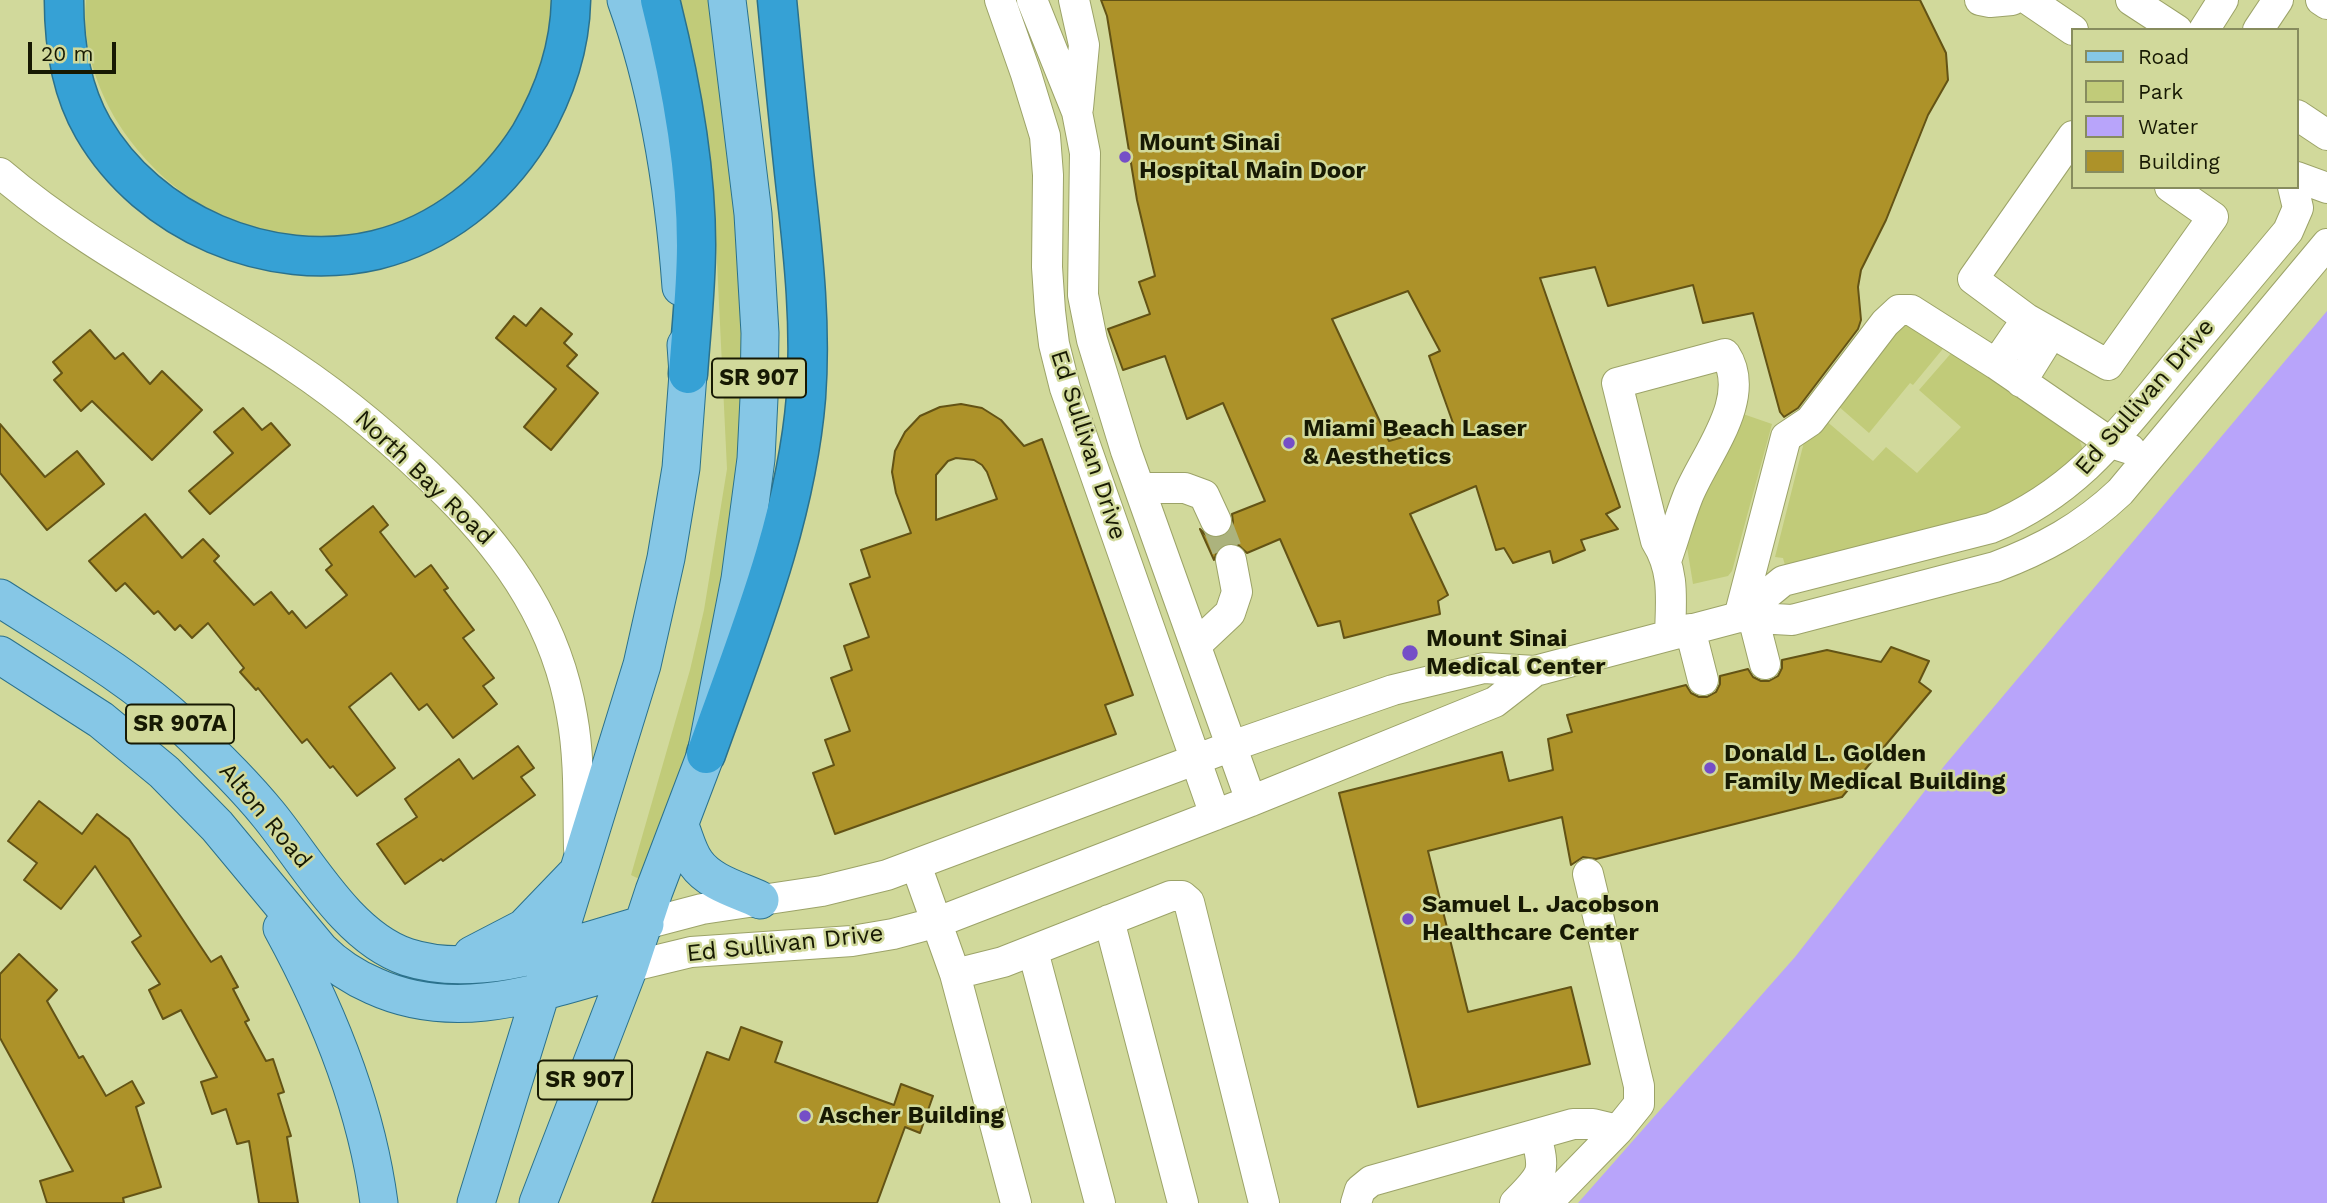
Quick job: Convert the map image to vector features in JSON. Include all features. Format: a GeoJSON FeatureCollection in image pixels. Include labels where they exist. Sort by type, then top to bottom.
{"type":"FeatureCollection","features":[{"type":"Feature","properties":{"kind":"highway"},"geometry":{"type":"LineString","coordinates":[[64,0],[64,27],[79,96],[92,127],[111,155],[132,178],[168,209],[217,235],[279,253],[315,255],[377,249],[410,238],[446,221],[477,198],[501,175],[540,119],[555,83],[566,50],[571,0]]}},
{"type":"Feature","properties":{"kind":"highway"},"geometry":{"type":"LineString","coordinates":[[660,0],[679,88],[693,194],[696,245],[688,374]]}},
{"type":"Feature","properties":{"kind":"highway"},"geometry":{"type":"LineString","coordinates":[[706,754],[752,625],[787,510],[806,397],[806,289],[777,0]]}},
{"type":"Feature","properties":{"kind":"main road","name":"SR 907"},"geometry":{"type":"LineString","coordinates":[[476,1203],[632,700],[654,615],[681,468],[688,374],[678,250],[663,144],[640,44],[626,0]]}},
{"type":"Feature","properties":{"kind":"main road","name":"SR 907"},"geometry":{"type":"LineString","coordinates":[[538,1203],[629,967],[654,891],[706,754],[750,517],[759,398],[760,333],[753,214],[727,0]]}},
{"type":"Feature","properties":{"kind":"main road","name":"Alton Road"},"geometry":{"type":"LineString","coordinates":[[0,598],[127,681],[181,724],[246,787],[325,889],[361,928],[386,947],[416,959],[455,964]]}},
{"type":"Feature","properties":{"kind":"main road","name":"Alton Road"},"geometry":{"type":"LineString","coordinates":[[0,655],[101,720],[139,750],[191,797],[242,857]]}},
{"type":"Feature","properties":{"kind":"main road"},"geometry":{"type":"LineString","coordinates":[[680,826],[691,855],[705,872],[714,879],[760,900]]}},
{"type":"Feature","properties":{"kind":"main road"},"geometry":{"type":"LineString","coordinates":[[242,857],[305,971],[340,1048],[363,1125],[379,1203]]}},
{"type":"Feature","properties":{"kind":"main road","name":"SR 907A"},"geometry":{"type":"LineString","coordinates":[[242,857],[329,959],[376,987],[420,1001],[459,1005],[508,1000],[629,967]]}},
{"type":"Feature","properties":{"kind":"main road"},"geometry":{"type":"LineString","coordinates":[[455,964],[524,928],[579,870]]}},
{"type":"Feature","properties":{"kind":"main road","name":"SR 907A"},"geometry":{"type":"LineString","coordinates":[[455,964],[510,962],[645,924]]}},
{"type":"Feature","properties":{"kind":"street","name":"Ed Sullivan Drive"},"geometry":{"type":"LineString","coordinates":[[1000,0],[1045,136],[1050,310],[1054,344],[1065,388],[1215,815]]}},
{"type":"Feature","properties":{"kind":"street","name":"Ed Sullivan Drive"},"geometry":{"type":"LineString","coordinates":[[1032,0],[1077,112],[1085,153],[1083,295],[1092,340],[1126,451],[1251,801]]}},
{"type":"Feature","properties":{"kind":"street"},"geometry":{"type":"LineString","coordinates":[[1074,0],[1084,45],[1077,112]]}},
{"type":"Feature","properties":{"kind":"street"},"geometry":{"type":"LineString","coordinates":[[1980,0],[2012,0]]}},
{"type":"Feature","properties":{"kind":"street"},"geometry":{"type":"LineString","coordinates":[[2029,0],[2072,29]]}},
{"type":"Feature","properties":{"kind":"street"},"geometry":{"type":"LineString","coordinates":[[2131,0],[2173,28]]}},
{"type":"Feature","properties":{"kind":"street"},"geometry":{"type":"LineString","coordinates":[[2205,28],[2223,0]]}},
{"type":"Feature","properties":{"kind":"street"},"geometry":{"type":"LineString","coordinates":[[2259,28],[2278,0]]}},
{"type":"Feature","properties":{"kind":"street"},"geometry":{"type":"LineString","coordinates":[[2321,0],[2327,4]]}},
{"type":"Feature","properties":{"kind":"street"},"geometry":{"type":"LineString","coordinates":[[2299,116],[2327,135]]}},
{"type":"Feature","properties":{"kind":"street"},"geometry":{"type":"LineString","coordinates":[[2072,137],[1973,279],[2039,326],[2108,365],[2213,217],[2173,189]]}},
{"type":"Feature","properties":{"kind":"street","name":"North Bay Road"},"geometry":{"type":"LineString","coordinates":[[0,173],[67,224],[292,364],[332,393],[401,448],[481,528],[529,596],[556,656],[565,687],[576,749],[579,870]]}},
{"type":"Feature","properties":{"kind":"street"},"geometry":{"type":"LineString","coordinates":[[2299,178],[2327,188]]}},
{"type":"Feature","properties":{"kind":"street","name":"Ed Sullivan Drive"},"geometry":{"type":"LineString","coordinates":[[1746,617],[1783,581],[1991,528],[2039,504],[2065,486],[2110,443],[2288,231],[2298,208],[2293,189]]}},
{"type":"Feature","properties":{"kind":"street","name":"Ed Sullivan Drive"},"geometry":{"type":"LineString","coordinates":[[645,924],[702,909],[842,886],[916,865],[1232,746],[1393,690],[1484,668],[1535,671],[1746,617],[1792,620],[2023,557],[2077,528],[2120,492],[2327,244]]}},
{"type":"Feature","properties":{"kind":"street"},"geometry":{"type":"LineString","coordinates":[[1765,664],[1746,617],[1786,438],[1810,421],[1885,323],[1899,310],[1911,310],[1996,364],[2110,443],[2137,449],[2159,446]]}},
{"type":"Feature","properties":{"kind":"street"},"geometry":{"type":"LineString","coordinates":[[1996,364],[2039,326]]}},
{"type":"Feature","properties":{"kind":"street"},"geometry":{"type":"LineString","coordinates":[[2021,382],[2039,326]]}},
{"type":"Feature","properties":{"kind":"street"},"geometry":{"type":"LineString","coordinates":[[1667,558],[1656,541],[1617,383],[1725,354],[1732,364],[1730,413],[1688,495],[1667,558],[1680,632],[1703,680]]}},
{"type":"Feature","properties":{"kind":"street"},"geometry":{"type":"LineString","coordinates":[[1140,488],[1185,488],[1204,495],[1216,521]]}},
{"type":"Feature","properties":{"kind":"street"},"geometry":{"type":"LineString","coordinates":[[1943,541],[1975,572]]}},
{"type":"Feature","properties":{"kind":"street"},"geometry":{"type":"LineString","coordinates":[[1197,644],[1230,613],[1237,592],[1231,560]]}},
{"type":"Feature","properties":{"kind":"street","name":"Ed Sullivan Drive"},"geometry":{"type":"LineString","coordinates":[[629,967],[691,952],[852,941],[938,922],[1251,801],[1495,702],[1535,671]]}},
{"type":"Feature","properties":{"kind":"street"},"geometry":{"type":"LineString","coordinates":[[916,865],[955,974],[1016,1203]]}},
{"type":"Feature","properties":{"kind":"street"},"geometry":{"type":"LineString","coordinates":[[1547,1203],[1618,1130],[1639,1104],[1639,1086],[1588,874]]}},
{"type":"Feature","properties":{"kind":"street"},"geometry":{"type":"LineString","coordinates":[[955,974],[1003,962],[1171,896],[1182,896],[1189,902],[1264,1203]]}},
{"type":"Feature","properties":{"kind":"street"},"geometry":{"type":"LineString","coordinates":[[1109,920],[1183,1203]]}},
{"type":"Feature","properties":{"kind":"street"},"geometry":{"type":"LineString","coordinates":[[1033,951],[1100,1203]]}},
{"type":"Feature","properties":{"kind":"street"},"geometry":{"type":"LineString","coordinates":[[1356,1203],[1360,1190],[1371,1181],[1536,1135],[1573,1125],[1594,1124],[1618,1130]]}},
{"type":"Feature","properties":{"kind":"street"},"geometry":{"type":"LineString","coordinates":[[1515,1203],[1542,1171],[1536,1135]]}},
{"type":"Feature","properties":{"kind":"street"},"geometry":{"type":"LineString","coordinates":[[993,1203],[1007,1168]]}},
{"type":"Feature","properties":{"kind":"green space"},"geometry":{"type":"Polygon","coordinates":[[[86,0],[554,0],[548,52],[541,73],[510,136],[484,168],[453,197],[416,216],[376,230],[336,237],[297,236],[258,229],[222,216],[187,196],[156,170],[129,139],[101,91],[87,37],[86,0]]]}},
{"type":"Feature","properties":{"kind":"green space"},"geometry":{"type":"Polygon","coordinates":[[[673,0],[721,0],[751,427],[697,722],[642,877],[637,878],[631,875],[690,670],[704,610],[727,469],[716,241],[695,97],[673,0]]]}},
{"type":"Feature","properties":{"kind":"green space"},"geometry":{"type":"Polygon","coordinates":[[[1910,324],[1946,345],[1869,433],[1837,405],[1900,325],[1910,324]]]}},
{"type":"Feature","properties":{"kind":"green space"},"geometry":{"type":"Polygon","coordinates":[[[1953,351],[2078,436],[2083,450],[2081,460],[2014,508],[1786,569],[1783,558],[1775,557],[1804,442],[1824,419],[1873,461],[1886,447],[1917,473],[1961,427],[1919,390],[1953,351]]]}},
{"type":"Feature","properties":{"kind":"green space"},"geometry":{"type":"Polygon","coordinates":[[[1743,414],[1772,424],[1732,571],[1728,576],[1693,584],[1684,529],[1743,414]]]}},
{"type":"Feature","properties":{"kind":"water"},"geometry":{"type":"Polygon","coordinates":[[[2327,311],[2327,1203],[1578,1203],[1795,957],[1945,765],[2327,311]]]}},
{"type":"Feature","properties":{"kind":"building"},"geometry":{"type":"Polygon","coordinates":[[[1101,0],[1920,0],[1946,53],[1948,80],[1928,115],[1886,220],[1861,270],[1858,287],[1861,320],[1858,329],[1798,408],[1784,417],[1780,412],[1753,313],[1703,323],[1693,285],[1608,306],[1595,267],[1540,278],[1620,507],[1606,514],[1618,529],[1581,540],[1585,550],[1553,563],[1550,551],[1513,563],[1504,548],[1496,550],[1476,486],[1410,514],[1448,595],[1438,601],[1440,614],[1344,638],[1340,621],[1318,626],[1280,539],[1247,553],[1237,544],[1227,543],[1219,547],[1214,560],[1200,529],[1207,536],[1223,537],[1231,530],[1232,514],[1265,501],[1223,403],[1187,419],[1165,356],[1123,370],[1108,329],[1150,314],[1139,282],[1155,276],[1137,200],[1107,16],[1101,0]],[[1408,291],[1332,319],[1389,441],[1453,423],[1429,356],[1440,351],[1408,291]]]}},
{"type":"Feature","properties":{"kind":"building"},"geometry":{"type":"Polygon","coordinates":[[[541,308],[572,334],[564,343],[577,355],[567,366],[598,393],[551,450],[524,427],[556,389],[496,338],[514,316],[526,326],[541,308]]]}},
{"type":"Feature","properties":{"kind":"building"},"geometry":{"type":"Polygon","coordinates":[[[90,330],[115,359],[123,353],[150,384],[162,371],[202,410],[152,460],[92,401],[81,411],[54,380],[62,373],[53,362],[90,330]]]}},
{"type":"Feature","properties":{"kind":"building"},"geometry":{"type":"Polygon","coordinates":[[[961,404],[982,408],[1001,420],[1024,446],[1042,439],[1133,695],[1105,705],[1116,734],[835,834],[813,773],[834,765],[825,740],[850,731],[831,678],[852,670],[844,646],[869,637],[850,584],[870,577],[861,550],[911,533],[896,493],[892,472],[895,451],[905,432],[920,416],[940,407],[961,404]],[[956,458],[948,461],[936,475],[936,520],[997,499],[987,472],[974,460],[956,458]]]}},
{"type":"Feature","properties":{"kind":"building"},"geometry":{"type":"Polygon","coordinates":[[[243,408],[262,430],[271,423],[290,445],[210,514],[189,491],[233,453],[214,432],[243,408]]]}},
{"type":"Feature","properties":{"kind":"building"},"geometry":{"type":"Polygon","coordinates":[[[0,424],[45,477],[77,451],[104,484],[47,530],[0,473],[0,424]]]}},
{"type":"Feature","properties":{"kind":"building"},"geometry":{"type":"Polygon","coordinates":[[[373,506],[388,525],[380,532],[415,577],[431,565],[448,588],[444,590],[474,630],[463,638],[494,678],[483,686],[497,704],[453,738],[427,704],[419,710],[391,673],[349,707],[395,768],[357,796],[307,739],[302,743],[258,688],[256,690],[240,672],[244,668],[208,623],[192,638],[180,625],[175,630],[158,611],[154,614],[125,583],[116,591],[89,561],[145,514],[182,558],[203,539],[219,556],[214,561],[254,605],[271,592],[289,614],[292,611],[306,628],[347,595],[326,570],[332,565],[320,549],[373,506]]]}},
{"type":"Feature","properties":{"kind":"building"},"geometry":{"type":"Polygon","coordinates":[[[1891,647],[1929,661],[1919,682],[1931,691],[1842,797],[1596,859],[1583,857],[1571,865],[1562,817],[1428,851],[1468,1012],[1571,987],[1590,1064],[1418,1107],[1339,793],[1502,752],[1509,781],[1553,770],[1548,739],[1572,732],[1567,715],[1686,685],[1691,693],[1707,697],[1716,692],[1720,676],[1748,669],[1753,677],[1769,681],[1778,676],[1782,660],[1827,650],[1881,662],[1891,647]]]}},
{"type":"Feature","properties":{"kind":"building"},"geometry":{"type":"Polygon","coordinates":[[[518,746],[534,768],[521,777],[535,795],[443,861],[441,859],[405,884],[377,844],[417,817],[405,799],[459,759],[473,779],[518,746]]]}},
{"type":"Feature","properties":{"kind":"building"},"geometry":{"type":"Polygon","coordinates":[[[39,801],[82,834],[97,814],[129,839],[211,962],[221,956],[238,987],[233,989],[249,1020],[245,1022],[266,1061],[273,1059],[284,1092],[278,1094],[291,1136],[287,1137],[298,1203],[259,1203],[249,1141],[237,1144],[226,1109],[212,1114],[201,1082],[217,1077],[181,1010],[163,1019],[149,990],[160,984],[132,942],[141,936],[95,866],[61,909],[24,880],[37,863],[8,841],[39,801]]]}},
{"type":"Feature","properties":{"kind":"building"},"geometry":{"type":"Polygon","coordinates":[[[19,954],[57,990],[47,1001],[79,1058],[83,1056],[106,1096],[132,1081],[144,1103],[136,1107],[161,1187],[123,1198],[124,1203],[47,1203],[40,1181],[73,1171],[0,1038],[0,974],[19,954]]]}},
{"type":"Feature","properties":{"kind":"building","name":"Ascher Building"},"geometry":{"type":"Polygon","coordinates":[[[741,1027],[782,1042],[775,1062],[894,1105],[901,1084],[933,1096],[920,1133],[905,1127],[877,1203],[652,1203],[707,1052],[729,1060],[741,1027]]]}},
{"type":"Feature","properties":{"kind":"tunnel"},"geometry":{"type":"LineString","coordinates":[[1216,521],[1231,560]]}},
{"type":"Feature","properties":{"kind":"place","name":"Mount Sinai Hospital Main Door"},"geometry":{"type":"Point","coordinates":[1125,157]}},
{"type":"Feature","properties":{"kind":"place","name":"Miami Beach Laser & Aesthetics"},"geometry":{"type":"Point","coordinates":[1289,443]}},
{"type":"Feature","properties":{"kind":"place","name":"Mount Sinai Medical Center"},"geometry":{"type":"Point","coordinates":[1410,653]}},
{"type":"Feature","properties":{"kind":"place","name":"Donald L. Golden Family Medical Building"},"geometry":{"type":"Point","coordinates":[1710,768]}},
{"type":"Feature","properties":{"kind":"place","name":"Samuel L. Jacobson Healthcare Center"},"geometry":{"type":"Point","coordinates":[1408,919]}},
{"type":"Feature","properties":{"kind":"place","name":"Ascher Building"},"geometry":{"type":"Point","coordinates":[805,1116]}}]}
